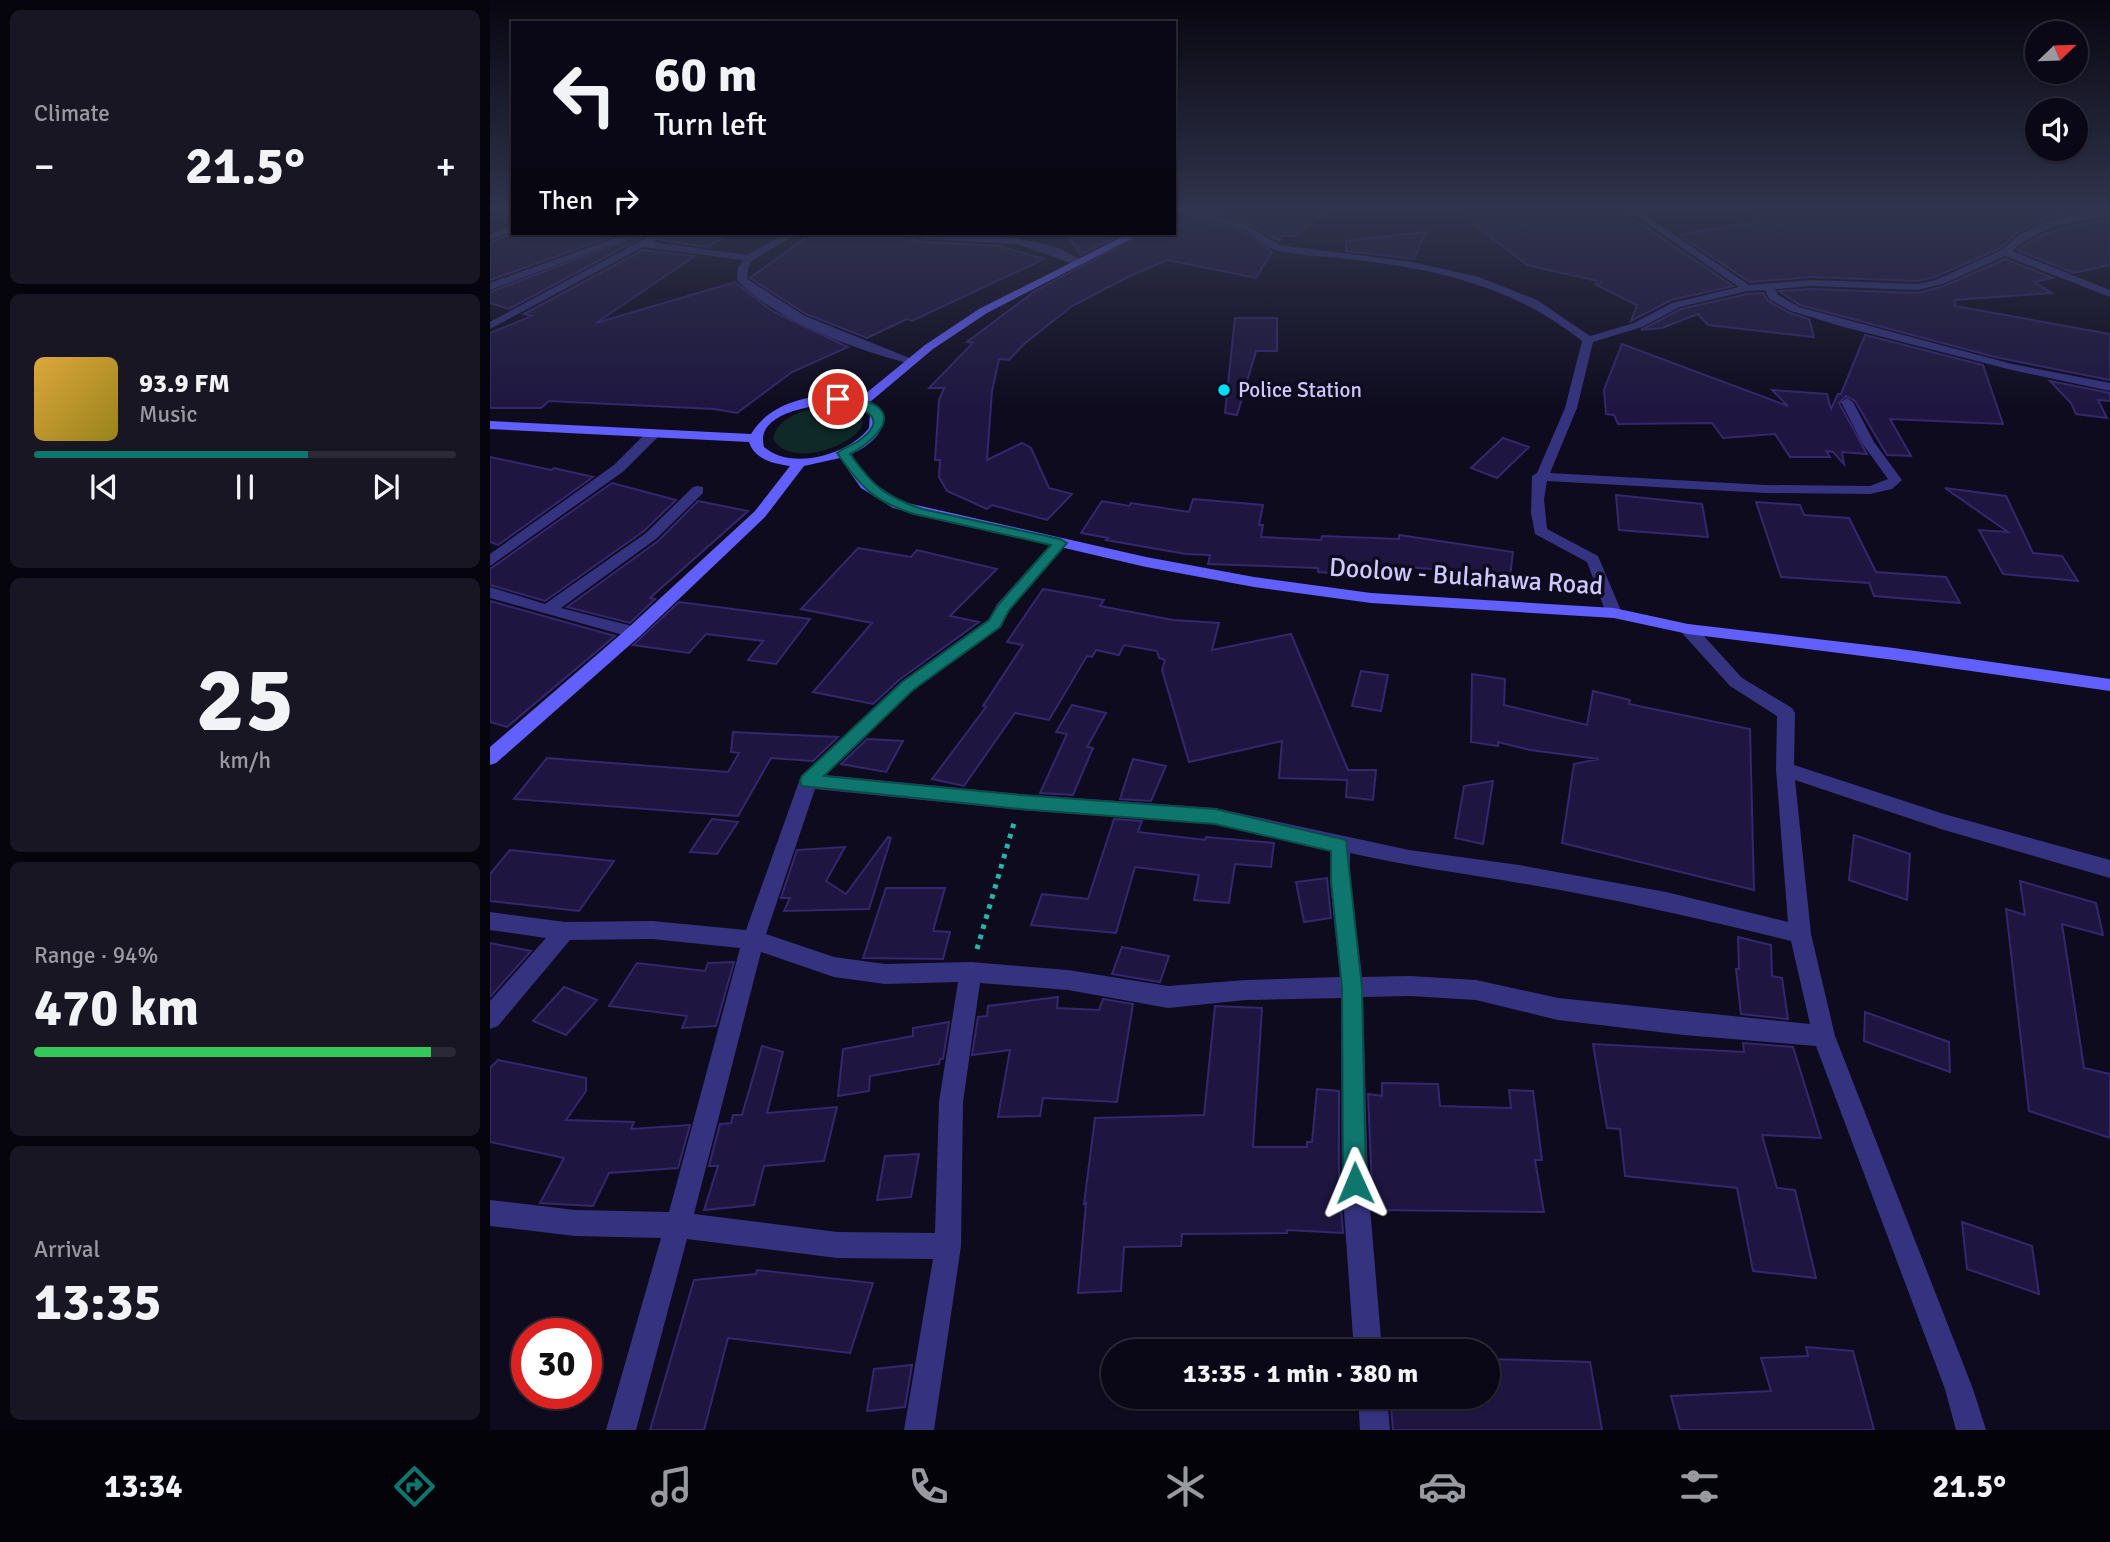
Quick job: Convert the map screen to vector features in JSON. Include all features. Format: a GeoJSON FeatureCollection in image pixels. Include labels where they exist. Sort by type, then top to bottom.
{"type":"FeatureCollection","features":[{"type":"Feature","properties":{"kind":"main road"},"geometry":{"type":"LineString","coordinates":[[861,403],[911,361],[983,311],[1054,276]]}},
{"type":"Feature","properties":{"kind":"main road"},"geometry":{"type":"LineString","coordinates":[[838,399],[861,403],[877,413],[878,423],[867,439],[843,453],[800,462],[780,461],[765,455],[757,447],[755,438],[760,428],[771,418],[802,404],[838,399]]}},
{"type":"Feature","properties":{"kind":"main road"},"geometry":{"type":"LineString","coordinates":[[490,425],[755,438]]}},
{"type":"Feature","properties":{"kind":"main road","name":"Doolow - Bulahawa Road"},"geometry":{"type":"LineString","coordinates":[[843,453],[866,485],[898,505],[1060,543],[1254,582],[1371,598],[1614,612],[1688,629],[1894,654],[2110,685]]}},
{"type":"Feature","properties":{"kind":"main road"},"geometry":{"type":"LineString","coordinates":[[490,758],[634,632],[760,514],[800,462]]}},
{"type":"Feature","properties":{"kind":"street"},"geometry":{"type":"LineString","coordinates":[[490,287],[521,276]]}},
{"type":"Feature","properties":{"kind":"street"},"geometry":{"type":"LineString","coordinates":[[490,326],[584,276]]}},
{"type":"Feature","properties":{"kind":"street"},"geometry":{"type":"LineString","coordinates":[[742,276],[742,280],[759,295],[830,333],[911,361]]}},
{"type":"Feature","properties":{"kind":"street"},"geometry":{"type":"LineString","coordinates":[[1461,276],[1539,303],[1565,319],[1588,340]]}},
{"type":"Feature","properties":{"kind":"street"},"geometry":{"type":"LineString","coordinates":[[1729,276],[1747,288]]}},
{"type":"Feature","properties":{"kind":"street"},"geometry":{"type":"LineString","coordinates":[[1588,340],[1638,325],[1676,305],[1747,288],[1812,283],[1917,287],[1953,276]]}},
{"type":"Feature","properties":{"kind":"street"},"geometry":{"type":"LineString","coordinates":[[2064,276],[2110,294]]}},
{"type":"Feature","properties":{"kind":"street"},"geometry":{"type":"LineString","coordinates":[[1770,288],[1773,297],[1795,309],[1848,325],[2012,367],[2110,387]]}},
{"type":"Feature","properties":{"kind":"street"},"geometry":{"type":"LineString","coordinates":[[1588,340],[1572,406],[1539,476],[1535,503],[1540,531],[1593,559],[1614,612]]}},
{"type":"Feature","properties":{"kind":"street"},"geometry":{"type":"LineString","coordinates":[[1539,476],[1765,489],[1870,490],[1887,486],[1895,480],[1868,443],[1847,402]]}},
{"type":"Feature","properties":{"kind":"street"},"geometry":{"type":"LineString","coordinates":[[490,561],[619,468],[652,435]]}},
{"type":"Feature","properties":{"kind":"street"},"geometry":{"type":"LineString","coordinates":[[547,610],[651,536],[698,490]]}},
{"type":"Feature","properties":{"kind":"street"},"geometry":{"type":"LineString","coordinates":[[621,1430],[679,1225],[753,940],[808,781],[907,686],[995,623],[1003,608],[1060,543]]}},
{"type":"Feature","properties":{"kind":"street"},"geometry":{"type":"LineString","coordinates":[[490,592],[634,632]]}},
{"type":"Feature","properties":{"kind":"street"},"geometry":{"type":"LineString","coordinates":[[1688,629],[1736,682],[1786,713],[1785,769],[1800,934],[1824,1036],[1959,1389],[1971,1430]]}},
{"type":"Feature","properties":{"kind":"street"},"geometry":{"type":"LineString","coordinates":[[1785,769],[1944,822],[2110,869]]}},
{"type":"Feature","properties":{"kind":"street"},"geometry":{"type":"LineString","coordinates":[[808,781],[1020,802],[1215,817],[1409,859],[1519,874],[1666,901],[1800,934]]}},
{"type":"Feature","properties":{"kind":"street"},"geometry":{"type":"LineString","coordinates":[[1340,845],[1340,881],[1352,988],[1355,1183],[1367,1339]]}},
{"type":"Feature","properties":{"kind":"street"},"geometry":{"type":"LineString","coordinates":[[490,921],[565,931],[652,930],[753,940],[834,967],[886,974],[971,972],[1068,980],[1168,997],[1246,990],[1410,986],[1476,990],[1558,1009],[1684,1024],[1824,1036]]}},
{"type":"Feature","properties":{"kind":"street"},"geometry":{"type":"LineString","coordinates":[[490,1018],[565,931]]}},
{"type":"Feature","properties":{"kind":"street"},"geometry":{"type":"LineString","coordinates":[[919,1430],[948,1246],[951,1102],[971,972]]}},
{"type":"Feature","properties":{"kind":"street"},"geometry":{"type":"LineString","coordinates":[[490,1213],[575,1223],[679,1225],[837,1245],[948,1246]]}},
{"type":"Feature","properties":{"kind":"street"},"geometry":{"type":"LineString","coordinates":[[1373,1409],[1375,1430]]}},
{"type":"Feature","properties":{"kind":"path"},"geometry":{"type":"LineString","coordinates":[[971,972],[1020,802]]}},
{"type":"Feature","properties":{"kind":"green space"},"geometry":{"type":"Polygon","coordinates":[[[834,406],[856,412],[863,421],[857,432],[844,442],[825,450],[805,453],[786,450],[773,439],[776,430],[789,418],[806,410],[834,406]]]}},
{"type":"Feature","properties":{"kind":"building"},"geometry":{"type":"Polygon","coordinates":[[[533,276],[571,276],[509,309],[490,303],[490,292],[533,276]]]}},
{"type":"Feature","properties":{"kind":"building"},"geometry":{"type":"Polygon","coordinates":[[[595,276],[666,276],[596,323],[735,282],[772,311],[848,347],[792,372],[737,413],[714,409],[549,401],[541,408],[490,408],[490,333],[532,316],[524,314],[595,276]]]}},
{"type":"Feature","properties":{"kind":"building"},"geometry":{"type":"Polygon","coordinates":[[[753,276],[1008,276],[912,321],[907,319],[867,338],[806,314],[750,278],[753,276]]]}},
{"type":"Feature","properties":{"kind":"building"},"geometry":{"type":"Polygon","coordinates":[[[1064,276],[1131,276],[1072,306],[1024,344],[1009,360],[999,359],[992,391],[987,460],[1022,443],[1031,448],[1049,488],[1072,494],[1047,520],[992,505],[987,509],[947,491],[939,477],[940,460],[935,460],[939,400],[944,388],[929,388],[973,343],[967,342],[1035,291],[1064,276]]]}},
{"type":"Feature","properties":{"kind":"building"},"geometry":{"type":"Polygon","coordinates":[[[1574,276],[1718,276],[1733,286],[1671,300],[1631,321],[1637,305],[1595,284],[1602,282],[1574,276]]]}},
{"type":"Feature","properties":{"kind":"building"},"geometry":{"type":"Polygon","coordinates":[[[1741,276],[1938,276],[1917,281],[1812,277],[1750,282],[1741,276]]]}},
{"type":"Feature","properties":{"kind":"building"},"geometry":{"type":"Polygon","coordinates":[[[1967,276],[2047,276],[2053,278],[2034,282],[2052,293],[1955,300],[1955,306],[2110,334],[2110,380],[1995,357],[1800,305],[1779,291],[1812,289],[1918,293],[1967,276]]]}},
{"type":"Feature","properties":{"kind":"building"},"geometry":{"type":"Polygon","coordinates":[[[1763,293],[1768,301],[1790,313],[1809,319],[1814,337],[1708,325],[1698,314],[1662,328],[1641,330],[1681,309],[1763,293]]]}},
{"type":"Feature","properties":{"kind":"building"},"geometry":{"type":"Polygon","coordinates":[[[1235,318],[1277,318],[1277,351],[1256,351],[1237,415],[1225,413],[1235,318]]]}},
{"type":"Feature","properties":{"kind":"building"},"geometry":{"type":"Polygon","coordinates":[[[1865,335],[1983,365],[2003,424],[1890,419],[1911,456],[1887,455],[1855,401],[1846,396],[1839,403],[1867,454],[1842,452],[1844,464],[1833,452],[1826,451],[1830,457],[1790,457],[1775,434],[1723,438],[1712,423],[1618,424],[1614,415],[1606,414],[1604,390],[1622,344],[1788,406],[1772,390],[1827,394],[1831,409],[1838,394],[1841,394],[1865,335]]]}},
{"type":"Feature","properties":{"kind":"building"},"geometry":{"type":"Polygon","coordinates":[[[2050,381],[2110,393],[2110,401],[2098,400],[2107,418],[2076,414],[2071,403],[2050,381]]]}},
{"type":"Feature","properties":{"kind":"building"},"geometry":{"type":"Polygon","coordinates":[[[1503,438],[1529,447],[1497,478],[1471,468],[1503,438]]]}},
{"type":"Feature","properties":{"kind":"building"},"geometry":{"type":"Polygon","coordinates":[[[490,457],[593,477],[498,545],[490,542],[490,457]]]}},
{"type":"Feature","properties":{"kind":"building"},"geometry":{"type":"Polygon","coordinates":[[[612,483],[676,500],[644,531],[545,601],[490,585],[490,569],[612,483]]]}},
{"type":"Feature","properties":{"kind":"building"},"geometry":{"type":"Polygon","coordinates":[[[1945,488],[2006,496],[2033,553],[2062,556],[2078,581],[2003,574],[1979,530],[2008,532],[1945,488]]]}},
{"type":"Feature","properties":{"kind":"building"},"geometry":{"type":"Polygon","coordinates":[[[1616,495],[1702,504],[1708,537],[1619,530],[1616,495]]]}},
{"type":"Feature","properties":{"kind":"building"},"geometry":{"type":"Polygon","coordinates":[[[1193,499],[1263,505],[1259,525],[1263,525],[1261,537],[1321,540],[1322,536],[1399,539],[1399,535],[1513,552],[1509,584],[1444,575],[1445,570],[1393,566],[1393,571],[1359,569],[1359,575],[1318,572],[1318,568],[1208,564],[1210,555],[1186,554],[1081,533],[1102,501],[1189,512],[1193,499]]]}},
{"type":"Feature","properties":{"kind":"building"},"geometry":{"type":"Polygon","coordinates":[[[698,501],[748,511],[650,598],[655,599],[630,623],[567,607],[658,541],[698,501]]]}},
{"type":"Feature","properties":{"kind":"building"},"geometry":{"type":"Polygon","coordinates":[[[1756,502],[1800,505],[1804,515],[1849,518],[1876,572],[1946,577],[1960,603],[1874,596],[1869,583],[1781,577],[1756,502]]]}},
{"type":"Feature","properties":{"kind":"building"},"geometry":{"type":"Polygon","coordinates":[[[858,548],[911,557],[917,550],[997,569],[950,616],[979,622],[899,680],[873,704],[813,692],[872,623],[801,609],[858,548]]]}},
{"type":"Feature","properties":{"kind":"building"},"geometry":{"type":"Polygon","coordinates":[[[1043,589],[1104,600],[1100,606],[1173,620],[1219,623],[1212,650],[1291,634],[1348,770],[1376,770],[1373,800],[1346,797],[1347,780],[1279,778],[1282,741],[1189,762],[1162,670],[1165,660],[1159,658],[1157,651],[1124,645],[1119,655],[1096,650],[1092,657],[1087,656],[1049,720],[1015,713],[964,786],[932,779],[986,707],[983,706],[1023,645],[1007,642],[1043,589]]]}},
{"type":"Feature","properties":{"kind":"building"},"geometry":{"type":"Polygon","coordinates":[[[490,601],[615,636],[507,727],[490,722],[490,601]]]}},
{"type":"Feature","properties":{"kind":"building"},"geometry":{"type":"Polygon","coordinates":[[[679,602],[810,619],[776,664],[748,660],[763,641],[706,634],[689,653],[633,645],[679,602]]]}},
{"type":"Feature","properties":{"kind":"building"},"geometry":{"type":"Polygon","coordinates":[[[1361,671],[1388,675],[1381,711],[1352,706],[1361,671]]]}},
{"type":"Feature","properties":{"kind":"building"},"geometry":{"type":"Polygon","coordinates":[[[1472,674],[1505,679],[1504,705],[1587,725],[1593,691],[1630,700],[1629,704],[1750,729],[1754,890],[1562,843],[1574,764],[1599,759],[1530,750],[1498,742],[1498,746],[1471,742],[1472,674]]]}},
{"type":"Feature","properties":{"kind":"building"},"geometry":{"type":"Polygon","coordinates":[[[1072,705],[1106,713],[1087,747],[1093,748],[1073,795],[1040,793],[1067,734],[1056,732],[1072,705]]]}},
{"type":"Feature","properties":{"kind":"building"},"geometry":{"type":"Polygon","coordinates":[[[733,732],[838,737],[813,761],[771,758],[738,816],[514,799],[547,758],[728,772],[739,753],[731,752],[733,732]]]}},
{"type":"Feature","properties":{"kind":"building"},"geometry":{"type":"Polygon","coordinates":[[[867,739],[903,741],[886,772],[841,764],[867,739]]]}},
{"type":"Feature","properties":{"kind":"building"},"geometry":{"type":"Polygon","coordinates":[[[1133,759],[1166,766],[1151,801],[1120,799],[1133,759]]]}},
{"type":"Feature","properties":{"kind":"building"},"geometry":{"type":"Polygon","coordinates":[[[1493,781],[1483,844],[1455,838],[1464,786],[1493,781]]]}},
{"type":"Feature","properties":{"kind":"building"},"geometry":{"type":"Polygon","coordinates":[[[712,819],[738,822],[717,854],[690,852],[712,819]]]}},
{"type":"Feature","properties":{"kind":"building"},"geometry":{"type":"Polygon","coordinates":[[[1114,819],[1142,821],[1138,832],[1205,840],[1206,837],[1274,843],[1271,867],[1235,864],[1229,903],[1194,900],[1199,875],[1135,867],[1116,933],[1031,925],[1042,894],[1088,899],[1114,819]]]}},
{"type":"Feature","properties":{"kind":"building"},"geometry":{"type":"Polygon","coordinates":[[[1854,835],[1910,854],[1907,900],[1849,880],[1854,835]]]}},
{"type":"Feature","properties":{"kind":"building"},"geometry":{"type":"Polygon","coordinates":[[[888,837],[891,838],[869,909],[784,911],[790,898],[781,898],[797,850],[845,847],[826,881],[846,894],[888,837]]]}},
{"type":"Feature","properties":{"kind":"building"},"geometry":{"type":"Polygon","coordinates":[[[510,850],[614,861],[579,911],[490,901],[490,874],[510,850]]]}},
{"type":"Feature","properties":{"kind":"building"},"geometry":{"type":"Polygon","coordinates":[[[1327,878],[1331,918],[1304,922],[1296,882],[1327,878]]]}},
{"type":"Feature","properties":{"kind":"building"},"geometry":{"type":"Polygon","coordinates":[[[2020,881],[2096,903],[2103,935],[2062,924],[2084,1068],[2110,1074],[2110,1138],[2029,1111],[2006,909],[2025,915],[2020,881]]]}},
{"type":"Feature","properties":{"kind":"building"},"geometry":{"type":"Polygon","coordinates":[[[886,888],[945,888],[933,931],[950,932],[943,959],[863,958],[886,888]]]}},
{"type":"Feature","properties":{"kind":"building"},"geometry":{"type":"Polygon","coordinates":[[[1738,937],[1771,945],[1772,976],[1782,978],[1788,1019],[1741,1014],[1736,969],[1739,969],[1738,937]]]}},
{"type":"Feature","properties":{"kind":"building"},"geometry":{"type":"Polygon","coordinates":[[[490,943],[531,951],[490,997],[490,943]]]}},
{"type":"Feature","properties":{"kind":"building"},"geometry":{"type":"Polygon","coordinates":[[[1122,947],[1169,956],[1160,982],[1112,974],[1122,947]]]}},
{"type":"Feature","properties":{"kind":"building"},"geometry":{"type":"Polygon","coordinates":[[[734,962],[716,1026],[682,1028],[687,1016],[609,1006],[637,963],[705,971],[708,963],[734,962]]]}},
{"type":"Feature","properties":{"kind":"building"},"geometry":{"type":"Polygon","coordinates":[[[564,987],[597,1000],[566,1035],[533,1021],[564,987]]]}},
{"type":"Feature","properties":{"kind":"building"},"geometry":{"type":"Polygon","coordinates":[[[1058,997],[1057,1008],[1099,1010],[1103,999],[1133,1004],[1117,1102],[1043,1098],[1040,1116],[998,1117],[1010,1050],[972,1055],[978,1017],[987,1016],[988,1006],[1058,997]]]}},
{"type":"Feature","properties":{"kind":"building"},"geometry":{"type":"Polygon","coordinates":[[[1215,1006],[1262,1008],[1253,1147],[1307,1147],[1307,1142],[1312,1142],[1317,1089],[1339,1091],[1339,1183],[1343,1233],[1287,1230],[1287,1233],[1182,1234],[1181,1246],[1124,1247],[1121,1291],[1078,1293],[1086,1203],[1084,1204],[1095,1118],[1204,1115],[1215,1006]]]}},
{"type":"Feature","properties":{"kind":"building"},"geometry":{"type":"Polygon","coordinates":[[[1865,1012],[1949,1042],[1950,1072],[1864,1041],[1865,1012]]]}},
{"type":"Feature","properties":{"kind":"building"},"geometry":{"type":"Polygon","coordinates":[[[949,1022],[943,1059],[940,1059],[939,1064],[870,1076],[869,1091],[838,1096],[843,1049],[913,1036],[913,1028],[949,1022]]]}},
{"type":"Feature","properties":{"kind":"building"},"geometry":{"type":"Polygon","coordinates":[[[1743,1043],[1793,1047],[1821,1138],[1762,1135],[1777,1188],[1795,1190],[1816,1278],[1753,1271],[1737,1188],[1625,1176],[1620,1129],[1607,1128],[1593,1044],[1744,1052],[1743,1043]]]}},
{"type":"Feature","properties":{"kind":"building"},"geometry":{"type":"Polygon","coordinates":[[[762,1046],[783,1052],[767,1113],[837,1107],[824,1161],[764,1166],[754,1205],[704,1210],[718,1166],[709,1166],[720,1124],[731,1123],[733,1115],[742,1115],[762,1046]]]}},
{"type":"Feature","properties":{"kind":"building"},"geometry":{"type":"Polygon","coordinates":[[[498,1060],[586,1078],[586,1091],[566,1120],[634,1122],[631,1129],[690,1125],[678,1168],[609,1173],[593,1206],[540,1203],[564,1158],[490,1142],[490,1068],[498,1060]]]}},
{"type":"Feature","properties":{"kind":"building"},"geometry":{"type":"Polygon","coordinates":[[[1382,1083],[1438,1084],[1440,1106],[1511,1108],[1509,1090],[1533,1091],[1542,1160],[1535,1160],[1544,1212],[1373,1210],[1368,1094],[1382,1096],[1382,1083]]]}},
{"type":"Feature","properties":{"kind":"building"},"geometry":{"type":"Polygon","coordinates":[[[919,1154],[911,1197],[877,1200],[885,1156],[919,1154]]]}},
{"type":"Feature","properties":{"kind":"building"},"geometry":{"type":"Polygon","coordinates":[[[1962,1222],[2032,1246],[2039,1294],[1967,1269],[1962,1222]]]}},
{"type":"Feature","properties":{"kind":"building"},"geometry":{"type":"Polygon","coordinates":[[[757,1270],[873,1283],[850,1353],[728,1338],[704,1430],[650,1430],[694,1280],[756,1274],[757,1270]]]}},
{"type":"Feature","properties":{"kind":"building"},"geometry":{"type":"Polygon","coordinates":[[[1806,1347],[1853,1351],[1874,1430],[1680,1430],[1671,1396],[1771,1391],[1761,1358],[1808,1356],[1806,1347]]]}},
{"type":"Feature","properties":{"kind":"building"},"geometry":{"type":"Polygon","coordinates":[[[1500,1359],[1590,1362],[1602,1430],[1393,1430],[1391,1409],[1500,1409],[1500,1359]]]}},
{"type":"Feature","properties":{"kind":"building"},"geometry":{"type":"Polygon","coordinates":[[[912,1365],[905,1407],[867,1411],[874,1369],[912,1365]]]}},
{"type":"Feature","properties":{"kind":"place","name":"Police Station"},"geometry":{"type":"Point","coordinates":[1224,390]}},
{"type":"Feature","properties":{"kind":"route"},"geometry":{"type":"LineString","coordinates":[[838,399],[854,400],[868,405],[877,413],[878,423],[873,434],[843,453],[866,485],[898,505],[918,512],[1060,543],[1003,608],[995,623],[907,686],[808,781],[1132,812],[1215,817],[1340,845],[1340,881],[1352,988],[1355,1183]]}}]}
